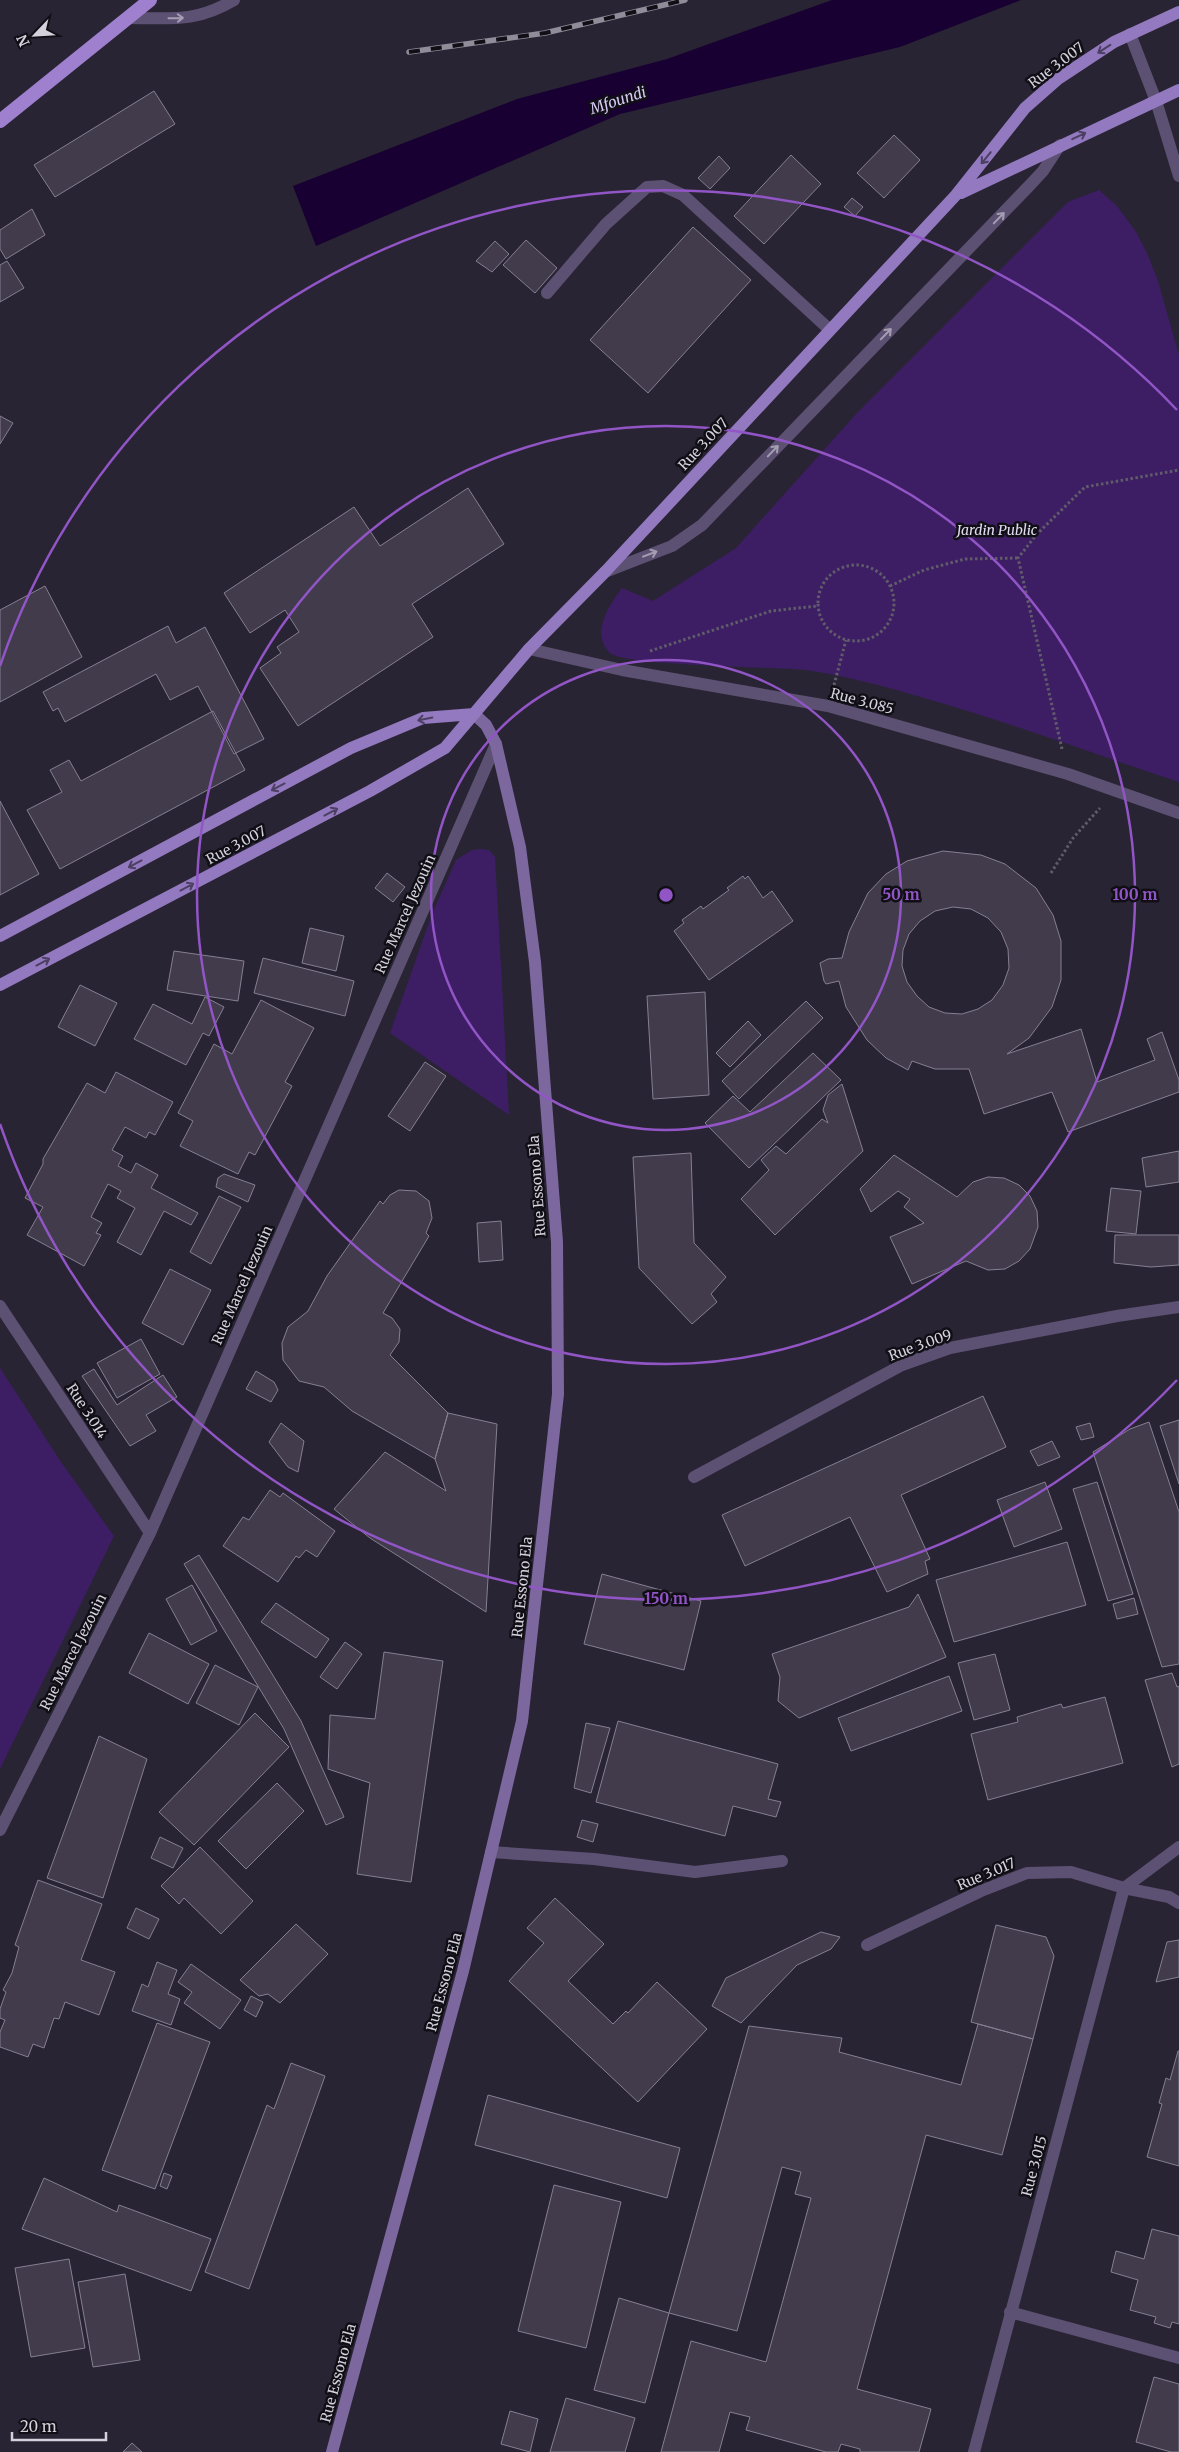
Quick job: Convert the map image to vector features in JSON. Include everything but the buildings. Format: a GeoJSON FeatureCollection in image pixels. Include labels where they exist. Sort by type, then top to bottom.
{"type":"FeatureCollection","features":[{"type":"Feature","properties":{"kind":"highway"},"geometry":{"type":"LineString","coordinates":[[0,121],[150,0]]}},
{"type":"Feature","properties":{"kind":"main road","name":"Rue 3.007"},"geometry":{"type":"LineString","coordinates":[[0,985],[378,787],[445,748],[529,649],[604,572],[956,195],[1025,108],[1058,78],[1130,34],[1179,12]]}},
{"type":"Feature","properties":{"kind":"main road","name":"Rue 3.007"},"geometry":{"type":"LineString","coordinates":[[956,195],[1179,90]]}},
{"type":"Feature","properties":{"kind":"main road","name":"Rue Essono Ela"},"geometry":{"type":"LineString","coordinates":[[332,2452],[463,1971],[522,1721],[558,1394],[556,1242],[535,962],[520,847],[496,744],[486,725],[474,714]]}},
{"type":"Feature","properties":{"kind":"main road"},"geometry":{"type":"LineString","coordinates":[[0,936],[351,748],[423,718],[474,714]]}},
{"type":"Feature","properties":{"kind":"street"},"geometry":{"type":"LineString","coordinates":[[127,18],[196,17],[216,11],[234,0]]}},
{"type":"Feature","properties":{"kind":"street"},"geometry":{"type":"LineString","coordinates":[[1130,34],[1156,101],[1179,176]]}},
{"type":"Feature","properties":{"kind":"street"},"geometry":{"type":"LineString","coordinates":[[604,572],[672,546],[702,525],[1030,185],[1043,171],[1060,145]]}},
{"type":"Feature","properties":{"kind":"street"},"geometry":{"type":"LineString","coordinates":[[547,293],[606,224],[647,188],[663,186],[683,195],[830,330]]}},
{"type":"Feature","properties":{"kind":"street","name":"Rue 3.085"},"geometry":{"type":"LineString","coordinates":[[529,649],[622,670],[828,706],[1068,774],[1179,813]]}},
{"type":"Feature","properties":{"kind":"street","name":"Rue Marcel Jezouin"},"geometry":{"type":"LineString","coordinates":[[0,1830],[150,1533],[496,744]]}},
{"type":"Feature","properties":{"kind":"street","name":"Rue 3.014"},"geometry":{"type":"LineString","coordinates":[[0,1306],[150,1533]]}},
{"type":"Feature","properties":{"kind":"street","name":"Rue 3.009"},"geometry":{"type":"LineString","coordinates":[[694,1477],[902,1365],[950,1348],[1117,1316],[1179,1307]]}},
{"type":"Feature","properties":{"kind":"street"},"geometry":{"type":"LineString","coordinates":[[1124,1888],[1179,1848]]}},
{"type":"Feature","properties":{"kind":"street"},"geometry":{"type":"LineString","coordinates":[[491,1852],[594,1860],[695,1872],[782,1861]]}},
{"type":"Feature","properties":{"kind":"street","name":"Rue 3.017"},"geometry":{"type":"LineString","coordinates":[[866,1945],[981,1891],[1028,1872],[1071,1872],[1124,1888],[1169,1897],[1179,1902]]}},
{"type":"Feature","properties":{"kind":"street","name":"Rue 3.015"},"geometry":{"type":"LineString","coordinates":[[974,2452],[1124,1888]]}},
{"type":"Feature","properties":{"kind":"street"},"geometry":{"type":"LineString","coordinates":[[1010,2312],[1179,2358]]}},
{"type":"Feature","properties":{"kind":"path"},"geometry":{"type":"LineString","coordinates":[[1018,558],[1037,534],[1085,487],[1179,470]]}},
{"type":"Feature","properties":{"kind":"path"},"geometry":{"type":"LineString","coordinates":[[890,586],[924,570],[965,559],[1018,558]]}},
{"type":"Feature","properties":{"kind":"path"},"geometry":{"type":"LineString","coordinates":[[1018,558],[1068,774]]}},
{"type":"Feature","properties":{"kind":"path"},"geometry":{"type":"LineString","coordinates":[[856,564],[870,567],[881,575],[890,586],[894,599],[892,613],[886,627],[875,636],[861,641],[846,640],[832,633],[822,621],[817,606],[819,590],[827,576],[841,567],[856,564]]}},
{"type":"Feature","properties":{"kind":"path"},"geometry":{"type":"LineString","coordinates":[[622,670],[646,652],[711,630],[771,611],[817,606]]}},
{"type":"Feature","properties":{"kind":"path"},"geometry":{"type":"LineString","coordinates":[[828,706],[846,640]]}},
{"type":"Feature","properties":{"kind":"path"},"geometry":{"type":"LineString","coordinates":[[1051,873],[1073,838],[1116,790]]}},
{"type":"Feature","properties":{"kind":"green space","name":"Jardin Public"},"geometry":{"type":"Polygon","coordinates":[[[1099,190],[1117,206],[1136,232],[1147,253],[1158,281],[1179,355],[1179,782],[994,719],[853,679],[806,670],[643,661],[610,653],[604,645],[602,629],[607,611],[622,588],[653,601],[736,548],[857,413],[1068,202],[1099,190]]]}},
{"type":"Feature","properties":{"kind":"green space"},"geometry":{"type":"Polygon","coordinates":[[[472,850],[489,850],[495,857],[509,1115],[390,1033],[432,914],[456,860],[472,850]]]}},
{"type":"Feature","properties":{"kind":"green space"},"geometry":{"type":"Polygon","coordinates":[[[0,1368],[61,1462],[114,1536],[0,1769],[0,1368]]]}},
{"type":"Feature","properties":{"kind":"water","name":"Mfoundi"},"geometry":{"type":"Polygon","coordinates":[[[832,0],[1021,0],[900,47],[620,114],[316,246],[293,186],[517,99],[667,59],[832,0]]]}},
{"type":"Feature","properties":{"kind":"railway"},"geometry":{"type":"LineString","coordinates":[[409,52],[545,33],[685,0]]}}]}
